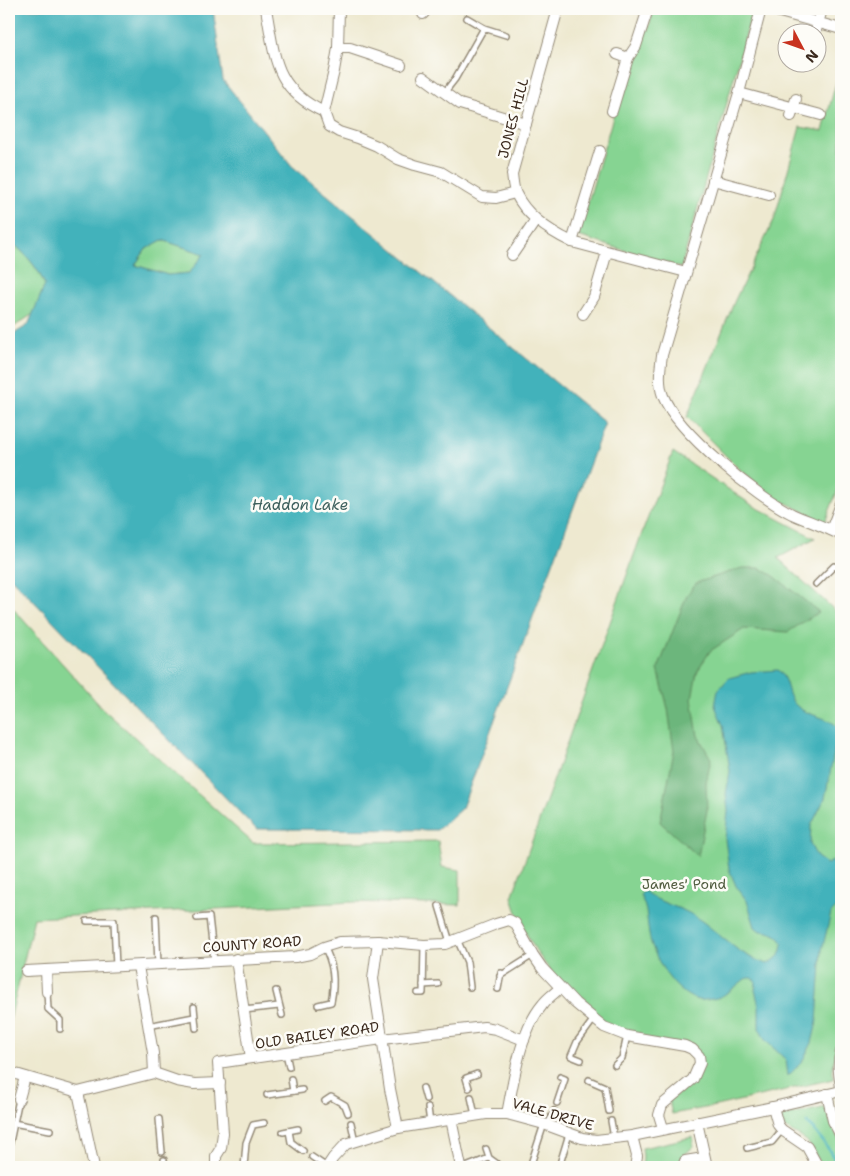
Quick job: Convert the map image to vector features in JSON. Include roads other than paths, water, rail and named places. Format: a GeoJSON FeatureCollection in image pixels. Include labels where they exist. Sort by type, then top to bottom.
{"type":"FeatureCollection","features":[{"type":"Feature","properties":{"kind":"street"},"geometry":{"type":"LineString","coordinates":[[266,9],[278,68],[286,83],[296,94],[314,108],[324,112]]}},
{"type":"Feature","properties":{"kind":"street"},"geometry":{"type":"LineString","coordinates":[[339,9],[338,48],[324,112],[329,126],[338,132],[358,138],[414,165],[441,172],[482,197],[496,198],[515,193],[536,220],[556,234],[572,242],[686,272]]}},
{"type":"Feature","properties":{"kind":"street","name":"JONES HILL"},"geometry":{"type":"LineString","coordinates":[[515,193],[512,174],[558,9]]}},
{"type":"Feature","properties":{"kind":"street"},"geometry":{"type":"LineString","coordinates":[[612,111],[628,58],[636,46],[648,9]]}},
{"type":"Feature","properties":{"kind":"street"},"geometry":{"type":"LineString","coordinates":[[761,9],[739,93],[662,355],[659,375],[663,396],[675,417],[689,433],[737,476],[764,497],[792,514],[841,534]]}},
{"type":"Feature","properties":{"kind":"street"},"geometry":{"type":"LineString","coordinates":[[769,9],[841,30]]}},
{"type":"Feature","properties":{"kind":"street"},"geometry":{"type":"LineString","coordinates":[[338,48],[350,48],[401,66]]}},
{"type":"Feature","properties":{"kind":"street"},"geometry":{"type":"LineString","coordinates":[[617,54],[628,58]]}},
{"type":"Feature","properties":{"kind":"street"},"geometry":{"type":"LineString","coordinates":[[423,77],[460,104],[526,124]]}},
{"type":"Feature","properties":{"kind":"street"},"geometry":{"type":"LineString","coordinates":[[739,93],[821,115]]}},
{"type":"Feature","properties":{"kind":"street"},"geometry":{"type":"LineString","coordinates":[[572,242],[600,150]]}},
{"type":"Feature","properties":{"kind":"street"},"geometry":{"type":"LineString","coordinates":[[713,180],[769,196]]}},
{"type":"Feature","properties":{"kind":"street"},"geometry":{"type":"LineString","coordinates":[[512,255],[536,220]]}},
{"type":"Feature","properties":{"kind":"street"},"geometry":{"type":"LineString","coordinates":[[583,314],[594,298],[607,252]]}},
{"type":"Feature","properties":{"kind":"street"},"geometry":{"type":"LineString","coordinates":[[831,530],[841,504]]}},
{"type":"Feature","properties":{"kind":"street","name":"COUNTY ROAD"},"geometry":{"type":"LineString","coordinates":[[26,971],[295,957],[310,954],[340,942],[378,941],[424,945],[445,944],[509,920],[515,923],[533,955],[560,988],[604,1027],[627,1036],[685,1046],[692,1049],[699,1056],[700,1063],[693,1079],[662,1105],[659,1115],[663,1128]]}},
{"type":"Feature","properties":{"kind":"street"},"geometry":{"type":"LineString","coordinates":[[378,941],[373,979],[398,1128]]}},
{"type":"Feature","properties":{"kind":"street"},"geometry":{"type":"LineString","coordinates":[[236,959],[251,1058]]}},
{"type":"Feature","properties":{"kind":"street"},"geometry":{"type":"LineString","coordinates":[[138,966],[153,1053],[154,1072]]}},
{"type":"Feature","properties":{"kind":"street"},"geometry":{"type":"LineString","coordinates":[[46,970],[47,992]]}},
{"type":"Feature","properties":{"kind":"street"},"geometry":{"type":"LineString","coordinates":[[507,1114],[517,1062],[524,1040],[543,1004],[560,988]]}},
{"type":"Feature","properties":{"kind":"street","name":"OLD BAILEY ROAD"},"geometry":{"type":"LineString","coordinates":[[216,1167],[216,1156],[221,1148],[223,1133],[218,1063],[382,1039],[484,1027],[496,1029],[524,1040]]}},
{"type":"Feature","properties":{"kind":"street"},"geometry":{"type":"LineString","coordinates":[[841,1051],[838,1062],[841,1087]]}},
{"type":"Feature","properties":{"kind":"street"},"geometry":{"type":"LineString","coordinates":[[9,1072],[78,1092],[154,1072],[177,1081],[194,1084],[220,1083]]}},
{"type":"Feature","properties":{"kind":"street"},"geometry":{"type":"LineString","coordinates":[[19,1099],[25,1077]]}},
{"type":"Feature","properties":{"kind":"street","name":"VALE DRIVE"},"geometry":{"type":"LineString","coordinates":[[327,1167],[346,1144],[398,1128],[475,1115],[507,1114],[582,1138],[596,1140],[632,1136],[663,1128],[773,1107],[841,1090]]}},
{"type":"Feature","properties":{"kind":"street"},"geometry":{"type":"LineString","coordinates":[[78,1092],[94,1167]]}},
{"type":"Feature","properties":{"kind":"street"},"geometry":{"type":"LineString","coordinates":[[827,1094],[834,1121],[841,1136]]}},
{"type":"Feature","properties":{"kind":"street"},"geometry":{"type":"LineString","coordinates":[[773,1107],[778,1125],[807,1148],[818,1167]]}},
{"type":"Feature","properties":{"kind":"street"},"geometry":{"type":"LineString","coordinates":[[451,1119],[461,1167]]}},
{"type":"Feature","properties":{"kind":"street"},"geometry":{"type":"LineString","coordinates":[[683,1167],[686,1161],[705,1163],[697,1122]]}},
{"type":"Feature","properties":{"kind":"street"},"geometry":{"type":"LineString","coordinates":[[632,1136],[637,1156],[635,1167]]}},
{"type":"Feature","properties":{"kind":"lane"},"geometry":{"type":"LineString","coordinates":[[467,18],[484,28],[506,35]]}},
{"type":"Feature","properties":{"kind":"lane"},"geometry":{"type":"LineString","coordinates":[[444,93],[455,79],[484,28]]}},
{"type":"Feature","properties":{"kind":"lane"},"geometry":{"type":"LineString","coordinates":[[816,584],[834,566],[841,570]]}},
{"type":"Feature","properties":{"kind":"lane"},"geometry":{"type":"LineString","coordinates":[[439,906],[453,940],[466,962],[470,987]]}},
{"type":"Feature","properties":{"kind":"lane"},"geometry":{"type":"LineString","coordinates":[[156,917],[158,965]]}},
{"type":"Feature","properties":{"kind":"lane"},"geometry":{"type":"LineString","coordinates":[[197,918],[209,917],[214,961]]}},
{"type":"Feature","properties":{"kind":"lane"},"geometry":{"type":"LineString","coordinates":[[87,921],[114,921],[116,967]]}},
{"type":"Feature","properties":{"kind":"lane"},"geometry":{"type":"LineString","coordinates":[[418,993],[423,993],[424,945]]}},
{"type":"Feature","properties":{"kind":"lane"},"geometry":{"type":"LineString","coordinates":[[318,1004],[331,1002],[333,992],[332,961],[324,947]]}},
{"type":"Feature","properties":{"kind":"lane"},"geometry":{"type":"LineString","coordinates":[[498,990],[500,974],[533,955]]}},
{"type":"Feature","properties":{"kind":"lane"},"geometry":{"type":"LineString","coordinates":[[423,985],[438,984]]}},
{"type":"Feature","properties":{"kind":"lane"},"geometry":{"type":"LineString","coordinates":[[276,991],[282,1015]]}},
{"type":"Feature","properties":{"kind":"lane"},"geometry":{"type":"LineString","coordinates":[[47,992],[48,1009],[60,1020],[60,1029]]}},
{"type":"Feature","properties":{"kind":"lane"},"geometry":{"type":"LineString","coordinates":[[244,1010],[279,1006]]}},
{"type":"Feature","properties":{"kind":"lane"},"geometry":{"type":"LineString","coordinates":[[194,1007],[196,1028]]}},
{"type":"Feature","properties":{"kind":"lane"},"geometry":{"type":"LineString","coordinates":[[148,1026],[194,1017]]}},
{"type":"Feature","properties":{"kind":"lane"},"geometry":{"type":"LineString","coordinates":[[581,1060],[571,1056],[577,1042],[594,1019]]}},
{"type":"Feature","properties":{"kind":"lane"},"geometry":{"type":"LineString","coordinates":[[614,1066],[622,1058],[627,1036]]}},
{"type":"Feature","properties":{"kind":"lane"},"geometry":{"type":"LineString","coordinates":[[286,1053],[289,1066]]}},
{"type":"Feature","properties":{"kind":"lane"},"geometry":{"type":"LineString","coordinates":[[469,1088],[466,1078],[477,1074]]}},
{"type":"Feature","properties":{"kind":"lane"},"geometry":{"type":"LineString","coordinates":[[557,1102],[566,1079],[560,1077]]}},
{"type":"Feature","properties":{"kind":"lane"},"geometry":{"type":"LineString","coordinates":[[291,1079],[293,1091]]}},
{"type":"Feature","properties":{"kind":"lane"},"geometry":{"type":"LineString","coordinates":[[589,1080],[605,1087],[609,1111]]}},
{"type":"Feature","properties":{"kind":"lane"},"geometry":{"type":"LineString","coordinates":[[423,1088],[426,1099]]}},
{"type":"Feature","properties":{"kind":"lane"},"geometry":{"type":"LineString","coordinates":[[267,1095],[302,1090]]}},
{"type":"Feature","properties":{"kind":"lane"},"geometry":{"type":"LineString","coordinates":[[325,1101],[331,1097],[345,1105],[348,1113]]}},
{"type":"Feature","properties":{"kind":"lane"},"geometry":{"type":"LineString","coordinates":[[471,1097],[475,1115]]}},
{"type":"Feature","properties":{"kind":"lane"},"geometry":{"type":"LineString","coordinates":[[9,1147],[19,1099]]}},
{"type":"Feature","properties":{"kind":"lane"},"geometry":{"type":"LineString","coordinates":[[428,1108],[430,1123]]}},
{"type":"Feature","properties":{"kind":"lane"},"geometry":{"type":"LineString","coordinates":[[530,1167],[546,1125],[554,1111]]}},
{"type":"Feature","properties":{"kind":"lane"},"geometry":{"type":"LineString","coordinates":[[158,1119],[162,1152]]}},
{"type":"Feature","properties":{"kind":"lane"},"geometry":{"type":"LineString","coordinates":[[611,1121],[614,1138]]}},
{"type":"Feature","properties":{"kind":"lane"},"geometry":{"type":"LineString","coordinates":[[13,1123],[50,1130]]}},
{"type":"Feature","properties":{"kind":"lane"},"geometry":{"type":"LineString","coordinates":[[244,1167],[246,1143],[253,1126],[264,1123]]}},
{"type":"Feature","properties":{"kind":"lane"},"geometry":{"type":"LineString","coordinates":[[351,1123],[355,1141]]}},
{"type":"Feature","properties":{"kind":"lane"},"geometry":{"type":"LineString","coordinates":[[283,1132],[298,1129]]}},
{"type":"Feature","properties":{"kind":"lane"},"geometry":{"type":"LineString","coordinates":[[747,1148],[772,1142],[782,1130]]}},
{"type":"Feature","properties":{"kind":"lane"},"geometry":{"type":"LineString","coordinates":[[289,1131],[291,1142],[303,1151]]}},
{"type":"Feature","properties":{"kind":"lane"},"geometry":{"type":"LineString","coordinates":[[559,1167],[569,1134]]}},
{"type":"Feature","properties":{"kind":"lane"},"geometry":{"type":"LineString","coordinates":[[486,1150],[489,1158],[496,1163]]}},
{"type":"Feature","properties":{"kind":"lane"},"geometry":{"type":"LineString","coordinates":[[312,1157],[327,1167]]}},
{"type":"Feature","properties":{"kind":"lane"},"geometry":{"type":"LineString","coordinates":[[466,1167],[489,1158]]}},
{"type":"Feature","properties":{"kind":"lane"},"geometry":{"type":"LineString","coordinates":[[164,1160],[165,1167]]}},
{"type":"Feature","properties":{"kind":"water","name":"Haddon Lake"},"geometry":{"type":"Polygon","coordinates":[[[9,9],[213,9],[223,80],[292,166],[605,423],[462,808],[437,830],[256,829],[9,576],[9,337],[28,325],[45,285],[30,260],[9,240],[9,9]],[[162,240],[146,249],[135,265],[168,275],[189,273],[204,254],[162,240]]]}},
{"type":"Feature","properties":{"kind":"water","name":"James' Pond"},"geometry":{"type":"Polygon","coordinates":[[[778,670],[782,674],[791,699],[798,707],[830,721],[839,728],[825,798],[811,826],[810,844],[817,857],[827,864],[841,856],[841,903],[831,913],[822,950],[817,1022],[812,1043],[802,1062],[788,1076],[786,1060],[765,1040],[759,1028],[759,1006],[755,990],[756,982],[751,978],[745,979],[721,997],[704,1000],[698,1000],[681,991],[661,966],[653,948],[646,911],[640,895],[644,891],[656,899],[690,913],[738,950],[756,960],[767,964],[780,954],[782,944],[780,939],[769,932],[760,931],[755,927],[747,901],[736,886],[729,869],[725,839],[728,811],[726,794],[730,771],[723,725],[715,706],[718,690],[729,678],[751,672],[778,670]]]}},
{"type":"Feature","properties":{"kind":"waterway"},"geometry":{"type":"LineString","coordinates":[[807,1123],[817,1133],[839,1167]]}}]}
